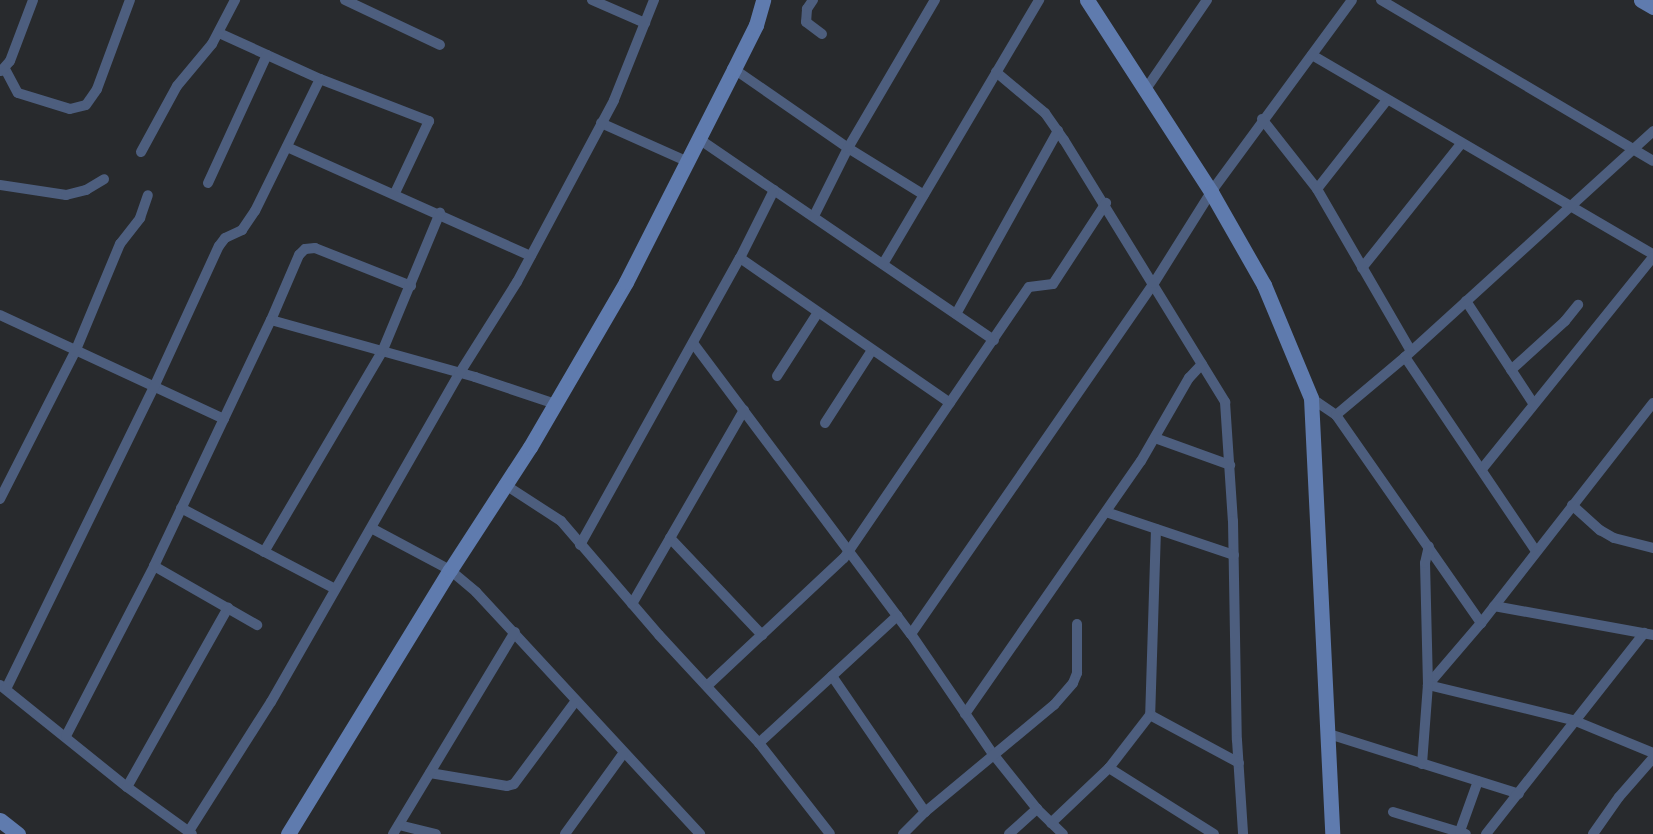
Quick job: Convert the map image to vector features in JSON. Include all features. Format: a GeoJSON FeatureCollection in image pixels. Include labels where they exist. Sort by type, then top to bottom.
{"type":"FeatureCollection","features":[{"type":"Feature","properties":{"kind":"street"},"geometry":{"type":"LineString","coordinates":[[33,0],[3,70],[18,93],[70,109],[86,105],[97,90],[130,0]]}},
{"type":"Feature","properties":{"kind":"street"},"geometry":{"type":"LineString","coordinates":[[141,152],[178,86],[219,33],[235,0]]}},
{"type":"Feature","properties":{"kind":"street"},"geometry":{"type":"LineString","coordinates":[[345,0],[440,46]]}},
{"type":"Feature","properties":{"kind":"street"},"geometry":{"type":"LineString","coordinates":[[592,0],[646,23]]}},
{"type":"Feature","properties":{"kind":"street"},"geometry":{"type":"LineString","coordinates":[[320,79],[248,222],[219,246],[154,387],[3,687],[127,786],[190,833],[271,702],[335,589],[373,529],[459,374],[531,256],[614,100],[654,0]]}},
{"type":"Feature","properties":{"kind":"street"},"geometry":{"type":"LineString","coordinates":[[288,834],[450,570],[555,404],[626,282],[734,70],[756,24],[763,0]]}},
{"type":"Feature","properties":{"kind":"street"},"geometry":{"type":"LineString","coordinates":[[813,0],[807,9],[806,22],[822,34]]}},
{"type":"Feature","properties":{"kind":"street"},"geometry":{"type":"LineString","coordinates":[[814,216],[848,148],[934,0]]}},
{"type":"Feature","properties":{"kind":"street"},"geometry":{"type":"LineString","coordinates":[[883,264],[1039,0]]}},
{"type":"Feature","properties":{"kind":"street"},"geometry":{"type":"LineString","coordinates":[[1087,0],[1211,192],[1264,286],[1311,398],[1329,734],[1332,834]]}},
{"type":"Feature","properties":{"kind":"street"},"geometry":{"type":"LineString","coordinates":[[1146,89],[1207,0]]}},
{"type":"Feature","properties":{"kind":"street"},"geometry":{"type":"LineString","coordinates":[[911,634],[1154,284],[1211,192],[1262,120],[1352,0]]}},
{"type":"Feature","properties":{"kind":"street"},"geometry":{"type":"LineString","coordinates":[[1381,0],[1653,161]]}},
{"type":"Feature","properties":{"kind":"street"},"geometry":{"type":"LineString","coordinates":[[1641,0],[1653,7]]}},
{"type":"Feature","properties":{"kind":"street"},"geometry":{"type":"LineString","coordinates":[[219,33],[320,79],[429,121],[395,193]]}},
{"type":"Feature","properties":{"kind":"street"},"geometry":{"type":"LineString","coordinates":[[208,183],[267,55]]}},
{"type":"Feature","properties":{"kind":"street"},"geometry":{"type":"LineString","coordinates":[[1312,55],[1653,255],[1482,469]]}},
{"type":"Feature","properties":{"kind":"street"},"geometry":{"type":"LineString","coordinates":[[734,70],[848,148],[924,195]]}},
{"type":"Feature","properties":{"kind":"street"},"geometry":{"type":"LineString","coordinates":[[996,72],[1045,113],[1106,203],[1225,402],[1234,554],[1239,763],[1243,834]]}},
{"type":"Feature","properties":{"kind":"street"},"geometry":{"type":"LineString","coordinates":[[1317,189],[1387,100]]}},
{"type":"Feature","properties":{"kind":"street"},"geometry":{"type":"LineString","coordinates":[[1262,120],[1317,189],[1408,354],[1536,551]]}},
{"type":"Feature","properties":{"kind":"street"},"geometry":{"type":"LineString","coordinates":[[601,123],[688,162]]}},
{"type":"Feature","properties":{"kind":"street"},"geometry":{"type":"LineString","coordinates":[[1336,415],[1408,354],[1653,131]]}},
{"type":"Feature","properties":{"kind":"street"},"geometry":{"type":"LineString","coordinates":[[956,314],[1058,132]]}},
{"type":"Feature","properties":{"kind":"street"},"geometry":{"type":"LineString","coordinates":[[699,139],[994,340]]}},
{"type":"Feature","properties":{"kind":"street"},"geometry":{"type":"LineString","coordinates":[[1362,268],[1461,144]]}},
{"type":"Feature","properties":{"kind":"street"},"geometry":{"type":"LineString","coordinates":[[287,147],[440,213],[531,256]]}},
{"type":"Feature","properties":{"kind":"street"},"geometry":{"type":"LineString","coordinates":[[0,185],[66,195],[86,190],[104,179]]}},
{"type":"Feature","properties":{"kind":"street"},"geometry":{"type":"LineString","coordinates":[[580,545],[740,258],[774,190]]}},
{"type":"Feature","properties":{"kind":"street"},"geometry":{"type":"LineString","coordinates":[[0,499],[75,352],[120,244],[140,218],[148,195]]}},
{"type":"Feature","properties":{"kind":"street"},"geometry":{"type":"LineString","coordinates":[[707,686],[849,552],[1029,287],[1053,284],[1106,203]]}},
{"type":"Feature","properties":{"kind":"street"},"geometry":{"type":"LineString","coordinates":[[264,552],[382,352],[440,213]]}},
{"type":"Feature","properties":{"kind":"street"},"geometry":{"type":"LineString","coordinates":[[66,736],[154,566],[271,320],[299,255],[305,248],[315,248],[411,286]]}},
{"type":"Feature","properties":{"kind":"street"},"geometry":{"type":"LineString","coordinates":[[740,258],[817,314],[950,403]]}},
{"type":"Feature","properties":{"kind":"street"},"geometry":{"type":"LineString","coordinates":[[1466,301],[1533,403]]}},
{"type":"Feature","properties":{"kind":"street"},"geometry":{"type":"LineString","coordinates":[[1511,370],[1565,321],[1578,305]]}},
{"type":"Feature","properties":{"kind":"street"},"geometry":{"type":"LineString","coordinates":[[777,376],[817,314]]}},
{"type":"Feature","properties":{"kind":"street"},"geometry":{"type":"LineString","coordinates":[[0,315],[75,352],[224,419]]}},
{"type":"Feature","properties":{"kind":"street"},"geometry":{"type":"LineString","coordinates":[[271,320],[459,374],[555,404]]}},
{"type":"Feature","properties":{"kind":"street"},"geometry":{"type":"LineString","coordinates":[[692,343],[911,634],[993,754],[1037,809],[1063,834]]}},
{"type":"Feature","properties":{"kind":"street"},"geometry":{"type":"LineString","coordinates":[[825,423],[872,350]]}},
{"type":"Feature","properties":{"kind":"street"},"geometry":{"type":"LineString","coordinates":[[965,714],[1106,512],[1154,438],[1189,378],[1202,364]]}},
{"type":"Feature","properties":{"kind":"street"},"geometry":{"type":"LineString","coordinates":[[1311,398],[1336,415],[1481,623]]}},
{"type":"Feature","properties":{"kind":"street"},"geometry":{"type":"LineString","coordinates":[[1428,685],[1481,623],[1653,404]]}},
{"type":"Feature","properties":{"kind":"street"},"geometry":{"type":"LineString","coordinates":[[632,604],[744,410]]}},
{"type":"Feature","properties":{"kind":"street"},"geometry":{"type":"LineString","coordinates":[[1154,438],[1230,465]]}},
{"type":"Feature","properties":{"kind":"street"},"geometry":{"type":"LineString","coordinates":[[504,484],[561,521],[632,604],[759,743],[830,834]]}},
{"type":"Feature","properties":{"kind":"street"},"geometry":{"type":"LineString","coordinates":[[1572,505],[1600,530],[1614,538],[1653,548]]}},
{"type":"Feature","properties":{"kind":"street"},"geometry":{"type":"LineString","coordinates":[[181,508],[335,589]]}},
{"type":"Feature","properties":{"kind":"street"},"geometry":{"type":"LineString","coordinates":[[1106,512],[1234,554]]}},
{"type":"Feature","properties":{"kind":"street"},"geometry":{"type":"LineString","coordinates":[[373,529],[450,570],[515,632],[575,702],[700,834]]}},
{"type":"Feature","properties":{"kind":"street"},"geometry":{"type":"LineString","coordinates":[[1051,823],[1109,768],[1150,715],[1156,529]]}},
{"type":"Feature","properties":{"kind":"street"},"geometry":{"type":"LineString","coordinates":[[670,538],[762,635]]}},
{"type":"Feature","properties":{"kind":"street"},"geometry":{"type":"LineString","coordinates":[[1422,764],[1428,685],[1425,562],[1429,546]]}},
{"type":"Feature","properties":{"kind":"street"},"geometry":{"type":"LineString","coordinates":[[154,566],[257,625]]}},
{"type":"Feature","properties":{"kind":"street"},"geometry":{"type":"LineString","coordinates":[[1494,606],[1649,634]]}},
{"type":"Feature","properties":{"kind":"street"},"geometry":{"type":"LineString","coordinates":[[127,786],[228,608]]}},
{"type":"Feature","properties":{"kind":"street"},"geometry":{"type":"LineString","coordinates":[[759,743],[897,616]]}},
{"type":"Feature","properties":{"kind":"street"},"geometry":{"type":"LineString","coordinates":[[904,834],[925,812],[1054,705],[1073,683],[1077,673],[1078,624]]}},
{"type":"Feature","properties":{"kind":"street"},"geometry":{"type":"LineString","coordinates":[[436,834],[396,830],[515,632]]}},
{"type":"Feature","properties":{"kind":"street"},"geometry":{"type":"LineString","coordinates":[[1486,834],[1519,794],[1573,720],[1649,634]]}},
{"type":"Feature","properties":{"kind":"street"},"geometry":{"type":"LineString","coordinates":[[832,676],[925,812]]}},
{"type":"Feature","properties":{"kind":"street"},"geometry":{"type":"LineString","coordinates":[[1428,685],[1573,720],[1653,753]]}},
{"type":"Feature","properties":{"kind":"street"},"geometry":{"type":"LineString","coordinates":[[430,773],[507,786],[514,784],[575,702]]}},
{"type":"Feature","properties":{"kind":"street"},"geometry":{"type":"LineString","coordinates":[[1150,715],[1239,763]]}},
{"type":"Feature","properties":{"kind":"street"},"geometry":{"type":"LineString","coordinates":[[1329,734],[1519,794]]}},
{"type":"Feature","properties":{"kind":"street"},"geometry":{"type":"LineString","coordinates":[[565,834],[623,754]]}},
{"type":"Feature","properties":{"kind":"street"},"geometry":{"type":"LineString","coordinates":[[1593,834],[1619,797],[1653,758]]}},
{"type":"Feature","properties":{"kind":"street"},"geometry":{"type":"LineString","coordinates":[[1109,768],[1214,834]]}},
{"type":"Feature","properties":{"kind":"street"},"geometry":{"type":"LineString","coordinates":[[1393,812],[1463,833],[1478,781]]}},
{"type":"Feature","properties":{"kind":"street"},"geometry":{"type":"LineString","coordinates":[[1009,834],[1037,809]]}},
{"type":"Feature","properties":{"kind":"street"},"geometry":{"type":"LineString","coordinates":[[0,820],[18,834]]}}]}
